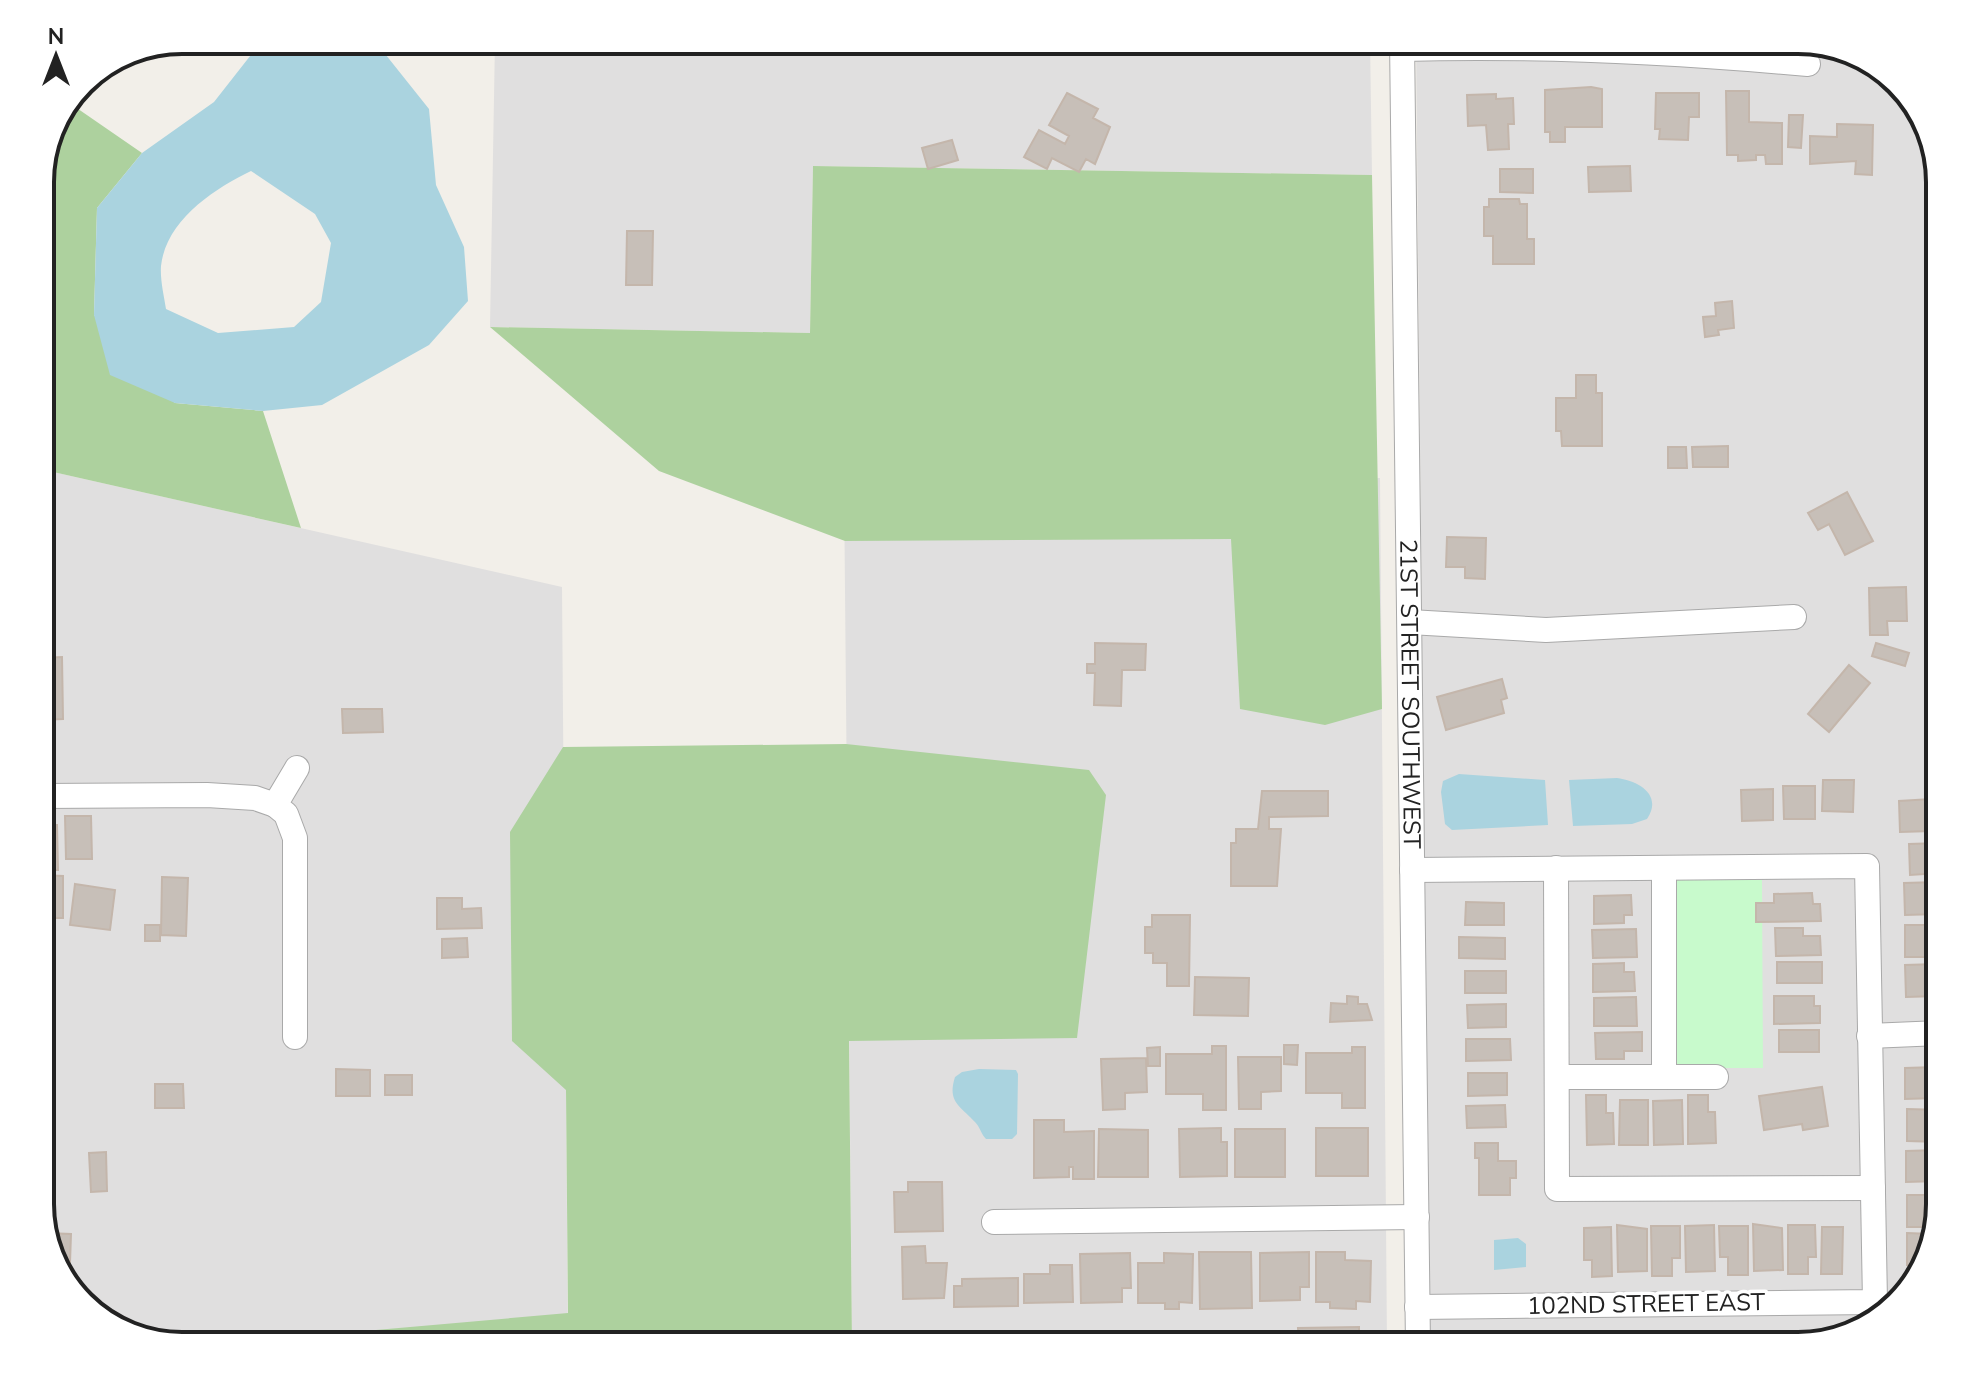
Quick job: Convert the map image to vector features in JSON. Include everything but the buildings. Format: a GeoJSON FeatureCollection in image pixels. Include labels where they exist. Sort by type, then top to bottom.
{"type":"FeatureCollection","features":[{"type":"Feature","properties":{"kind":"street","name":"21ST STREET SOUTHWEST"},"geometry":{"type":"LineString","coordinates":[[1402,54],[1418,1332]]}},
{"type":"Feature","properties":{"kind":"street"},"geometry":{"type":"LineString","coordinates":[[1672,54],[1808,64]]}},
{"type":"Feature","properties":{"kind":"street"},"geometry":{"type":"LineString","coordinates":[[1410,622],[1546,630],[1794,617]]}},
{"type":"Feature","properties":{"kind":"street"},"geometry":{"type":"LineString","coordinates":[[275,805],[297,768]]}},
{"type":"Feature","properties":{"kind":"street"},"geometry":{"type":"LineString","coordinates":[[54,796],[207,795],[255,798],[275,805],[286,814],[295,838],[295,1037]]}},
{"type":"Feature","properties":{"kind":"street"},"geometry":{"type":"LineString","coordinates":[[1412,870],[1556,868],[1867,866],[1873,1188],[1557,1189],[1556,868]]}},
{"type":"Feature","properties":{"kind":"street"},"geometry":{"type":"LineString","coordinates":[[1664,868],[1664,1077]]}},
{"type":"Feature","properties":{"kind":"street"},"geometry":{"type":"LineString","coordinates":[[1869,1036],[1926,1034]]}},
{"type":"Feature","properties":{"kind":"street"},"geometry":{"type":"LineString","coordinates":[[1557,1077],[1716,1077]]}},
{"type":"Feature","properties":{"kind":"street","name":"102ND STREET EAST"},"geometry":{"type":"LineString","coordinates":[[1417,1307],[1875,1302],[1873,1188]]}},
{"type":"Feature","properties":{"kind":"street"},"geometry":{"type":"LineString","coordinates":[[994,1222],[1417,1217]]}},
{"type":"Feature","properties":{"kind":"shaded area"},"geometry":{"type":"Polygon","coordinates":[[[495,54],[1370,54],[1372,175],[813,166],[810,333],[490,327],[495,54]]]}},
{"type":"Feature","properties":{"kind":"shaded area"},"geometry":{"type":"Polygon","coordinates":[[[1416,54],[1798,54],[1831,58],[1869,76],[1904,111],[1913,125],[1924,157],[1926,182],[1926,1204],[1919,1245],[1904,1275],[1882,1300],[1855,1319],[1823,1330],[1429,1332],[1416,54]]]}},
{"type":"Feature","properties":{"kind":"shaded area"},"geometry":{"type":"Polygon","coordinates":[[[54,472],[562,587],[568,1332],[182,1332],[157,1330],[125,1319],[98,1300],[71,1268],[58,1237],[54,1213],[54,472]]]}},
{"type":"Feature","properties":{"kind":"shaded area"},"geometry":{"type":"Polygon","coordinates":[[[1380,478],[1387,1332],[852,1332],[844,482],[1380,478]]]}},
{"type":"Feature","properties":{"kind":"green space"},"geometry":{"type":"Polygon","coordinates":[[[77,108],[142,153],[97,208],[94,315],[175,403],[263,411],[301,528],[54,472],[54,173],[58,149],[77,108]]]}},
{"type":"Feature","properties":{"kind":"green space"},"geometry":{"type":"Polygon","coordinates":[[[813,166],[1372,175],[1382,709],[1325,725],[1240,709],[1231,539],[845,541],[659,471],[490,327],[810,333],[813,166]]]}},
{"type":"Feature","properties":{"kind":"green space"},"geometry":{"type":"Polygon","coordinates":[[[846,744],[1089,770],[1106,795],[1077,1038],[849,1041],[852,1332],[373,1332],[568,1313],[566,1090],[512,1041],[510,832],[563,747],[846,744]]]}},
{"type":"Feature","properties":{"kind":"green space"},"geometry":{"type":"Polygon","coordinates":[[[1670,880],[1762,880],[1763,1068],[1681,1068],[1675,1064],[1670,880]]]}},
{"type":"Feature","properties":{"kind":"water"},"geometry":{"type":"Polygon","coordinates":[[[252,54],[385,54],[429,109],[436,185],[464,247],[468,301],[429,345],[322,405],[263,411],[175,403],[110,375],[94,315],[97,208],[142,153],[214,102],[252,54]],[[251,171],[194,208],[172,234],[161,266],[166,309],[218,333],[294,327],[321,302],[331,243],[315,214],[251,171]]]}},
{"type":"Feature","properties":{"kind":"water"},"geometry":{"type":"Polygon","coordinates":[[[1459,774],[1545,780],[1548,825],[1452,830],[1445,824],[1441,792],[1443,781],[1459,774]]]}},
{"type":"Feature","properties":{"kind":"water"},"geometry":{"type":"Polygon","coordinates":[[[1617,778],[1633,782],[1650,796],[1652,803],[1647,819],[1632,824],[1573,826],[1569,780],[1617,778]]]}},
{"type":"Feature","properties":{"kind":"water"},"geometry":{"type":"Polygon","coordinates":[[[1016,1070],[1018,1074],[1017,1134],[1012,1139],[986,1139],[954,1098],[955,1077],[962,1072],[1016,1070]]]}},
{"type":"Feature","properties":{"kind":"water"},"geometry":{"type":"Polygon","coordinates":[[[1518,1238],[1526,1244],[1526,1267],[1494,1270],[1494,1240],[1518,1238]]]}}]}
